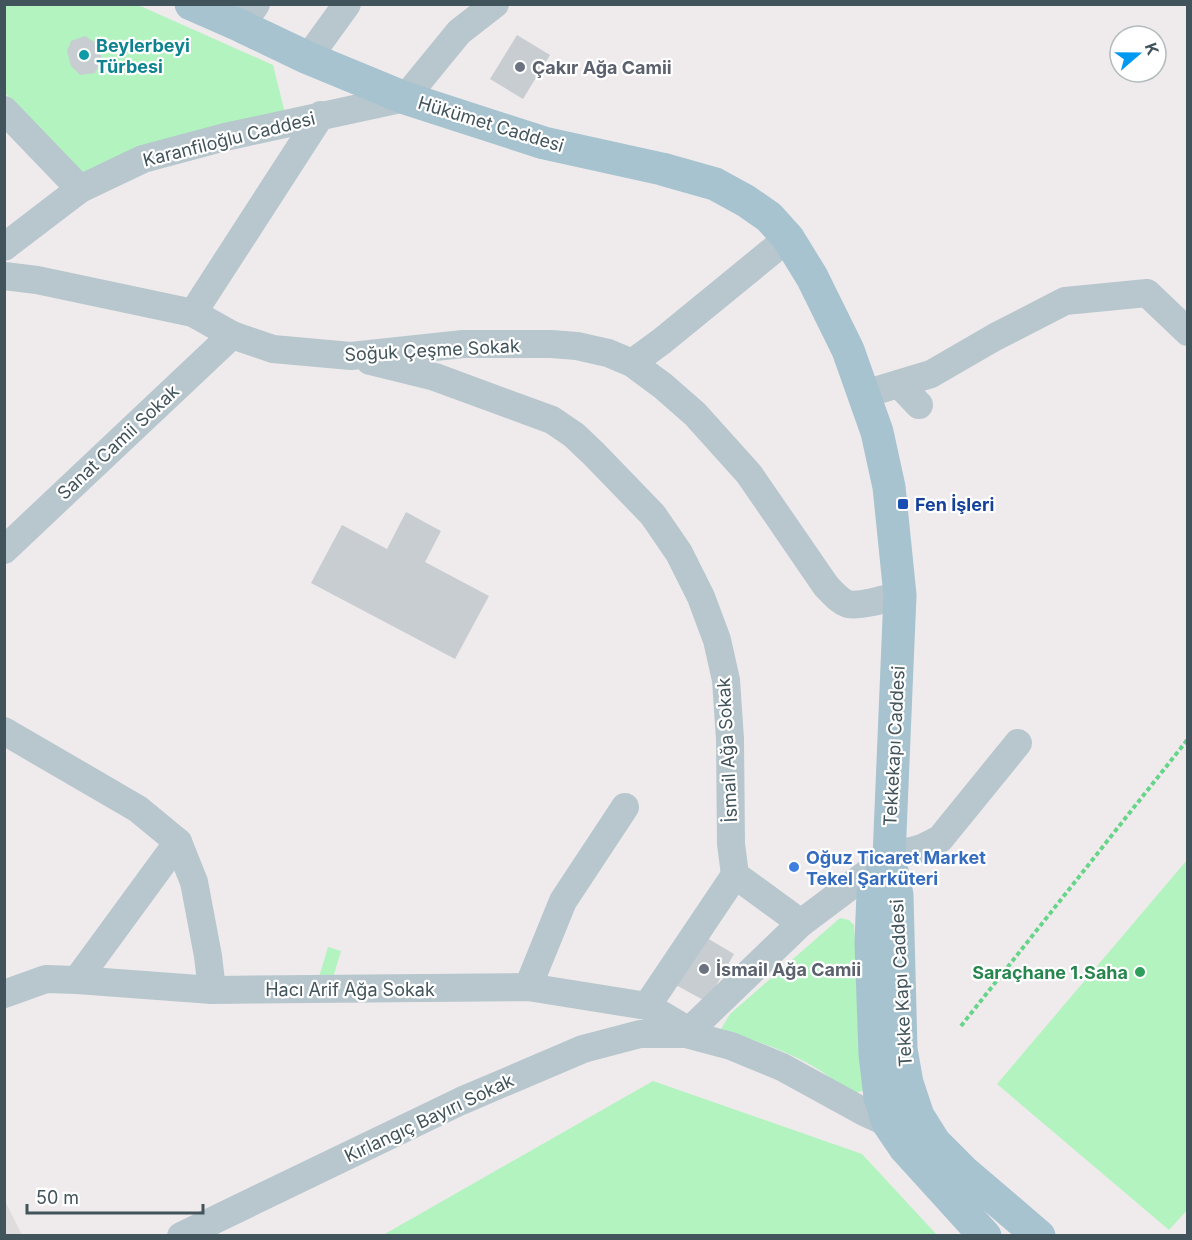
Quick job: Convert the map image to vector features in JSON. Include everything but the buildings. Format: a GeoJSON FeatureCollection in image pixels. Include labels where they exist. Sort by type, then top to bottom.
{"type":"FeatureCollection","features":[{"type":"Feature","properties":{"kind":"main road","name":"Hükümet Caddesi"},"geometry":{"type":"LineString","coordinates":[[191,4],[249,15],[308,58],[405,98],[544,143],[662,169],[715,184],[769,217],[788,238]]}},
{"type":"Feature","properties":{"kind":"main road","name":"Tekkekapı Caddesi"},"geometry":{"type":"LineString","coordinates":[[788,238],[812,277],[848,350],[877,432],[889,487],[900,595],[889,857],[873,893],[871,942],[875,1054],[880,1097],[888,1123],[905,1148],[986,1236]]}},
{"type":"Feature","properties":{"kind":"main road","name":"Tekke Kapı Caddesi"},"geometry":{"type":"LineString","coordinates":[[889,857],[897,894],[901,1049],[907,1083],[918,1116],[935,1143],[963,1172],[1039,1236]]}},
{"type":"Feature","properties":{"kind":"street"},"geometry":{"type":"LineString","coordinates":[[308,58],[347,4]]}},
{"type":"Feature","properties":{"kind":"street"},"geometry":{"type":"LineString","coordinates":[[405,98],[459,32],[495,4]]}},
{"type":"Feature","properties":{"kind":"street","name":"Karanfiloğlu Caddesi"},"geometry":{"type":"LineString","coordinates":[[4,247],[80,189],[154,156],[225,137],[405,98]]}},
{"type":"Feature","properties":{"kind":"street"},"geometry":{"type":"LineString","coordinates":[[4,110],[80,189]]}},
{"type":"Feature","properties":{"kind":"street"},"geometry":{"type":"LineString","coordinates":[[193,313],[321,115]]}},
{"type":"Feature","properties":{"kind":"street"},"geometry":{"type":"LineString","coordinates":[[632,363],[788,238]]}},
{"type":"Feature","properties":{"kind":"street","name":"Soğuk Çeşme Sokak"},"geometry":{"type":"LineString","coordinates":[[4,276],[38,280],[193,313],[232,335],[273,349],[351,356],[464,344],[551,344],[577,346],[608,353],[632,363],[695,414],[748,474],[826,586],[837,597],[847,604],[856,605],[900,595]]}},
{"type":"Feature","properties":{"kind":"street"},"geometry":{"type":"LineString","coordinates":[[865,394],[931,374],[995,337],[1065,301],[1148,293],[1188,332]]}},
{"type":"Feature","properties":{"kind":"street","name":"Sanat Camii Sokak"},"geometry":{"type":"LineString","coordinates":[[5,550],[232,335]]}},
{"type":"Feature","properties":{"kind":"street","name":"İsmail Ağa Sokak"},"geometry":{"type":"LineString","coordinates":[[351,356],[435,376],[552,420],[574,435],[653,515],[679,553],[701,597],[717,640],[726,680],[730,739],[731,844],[735,875]]}},
{"type":"Feature","properties":{"kind":"street"},"geometry":{"type":"LineString","coordinates":[[899,384],[919,405]]}},
{"type":"Feature","properties":{"kind":"street"},"geometry":{"type":"LineString","coordinates":[[4,731],[138,809],[178,842],[194,882],[212,990]]}},
{"type":"Feature","properties":{"kind":"street"},"geometry":{"type":"LineString","coordinates":[[686,1034],[801,923],[889,857],[922,848],[940,839],[1018,743]]}},
{"type":"Feature","properties":{"kind":"street"},"geometry":{"type":"LineString","coordinates":[[528,987],[563,901],[625,807]]}},
{"type":"Feature","properties":{"kind":"street"},"geometry":{"type":"LineString","coordinates":[[77,980],[178,842]]}},
{"type":"Feature","properties":{"kind":"street"},"geometry":{"type":"LineString","coordinates":[[647,1006],[735,875],[801,923]]}},
{"type":"Feature","properties":{"kind":"street","name":"Hacı Arif Ağa Sokak"},"geometry":{"type":"LineString","coordinates":[[4,994],[46,980],[77,980],[212,990],[528,987],[647,1006],[679,1025],[686,1034]]}},
{"type":"Feature","properties":{"kind":"street","name":"Kırlangıç Bayırı Sokak"},"geometry":{"type":"LineString","coordinates":[[181,1236],[461,1101],[583,1049],[640,1034],[686,1034]]}},
{"type":"Feature","properties":{"kind":"street"},"geometry":{"type":"LineString","coordinates":[[686,1034],[731,1046],[782,1067],[888,1123]]}},
{"type":"Feature","properties":{"kind":"path"},"geometry":{"type":"LineString","coordinates":[[961,1026],[1188,739]]}},
{"type":"Feature","properties":{"kind":"shaded area"},"geometry":{"type":"Polygon","coordinates":[[[5,1201],[22,1235],[5,1235],[5,1201]]]}},
{"type":"Feature","properties":{"kind":"green space"},"geometry":{"type":"Polygon","coordinates":[[[6,5],[138,5],[273,65],[285,113],[81,174],[5,93],[4,7],[6,5]]]}},
{"type":"Feature","properties":{"kind":"green space","name":"Saraçhane 1.Saha"},"geometry":{"type":"Polygon","coordinates":[[[1187,860],[1188,1209],[1169,1230],[997,1084],[1187,860]]]}},
{"type":"Feature","properties":{"kind":"green space"},"geometry":{"type":"Polygon","coordinates":[[[840,918],[849,920],[854,925],[865,1090],[850,1095],[837,1082],[790,1054],[721,1029],[730,1014],[840,918]]]}},
{"type":"Feature","properties":{"kind":"green space"},"geometry":{"type":"Polygon","coordinates":[[[328,947],[341,951],[332,981],[319,977],[328,947]]]}},
{"type":"Feature","properties":{"kind":"green space"},"geometry":{"type":"Polygon","coordinates":[[[653,1081],[862,1154],[937,1235],[383,1235],[653,1081]]]}},
{"type":"Feature","properties":{"kind":"place","name":"Beylerbeyi Türbesi"},"geometry":{"type":"Point","coordinates":[84,55]}},
{"type":"Feature","properties":{"kind":"place","name":"Çakır Ağa Camii"},"geometry":{"type":"Point","coordinates":[520,67]}},
{"type":"Feature","properties":{"kind":"place","name":"Fen İşleri"},"geometry":{"type":"Point","coordinates":[903,504]}},
{"type":"Feature","properties":{"kind":"place","name":"Oğuz Ticaret Market Tekel Şarküteri"},"geometry":{"type":"Point","coordinates":[794,867]}},
{"type":"Feature","properties":{"kind":"place","name":"İsmail Ağa Camii"},"geometry":{"type":"Point","coordinates":[704,969]}},
{"type":"Feature","properties":{"kind":"place","name":"Saraçhane 1.Saha"},"geometry":{"type":"Point","coordinates":[1140,972]}}]}
